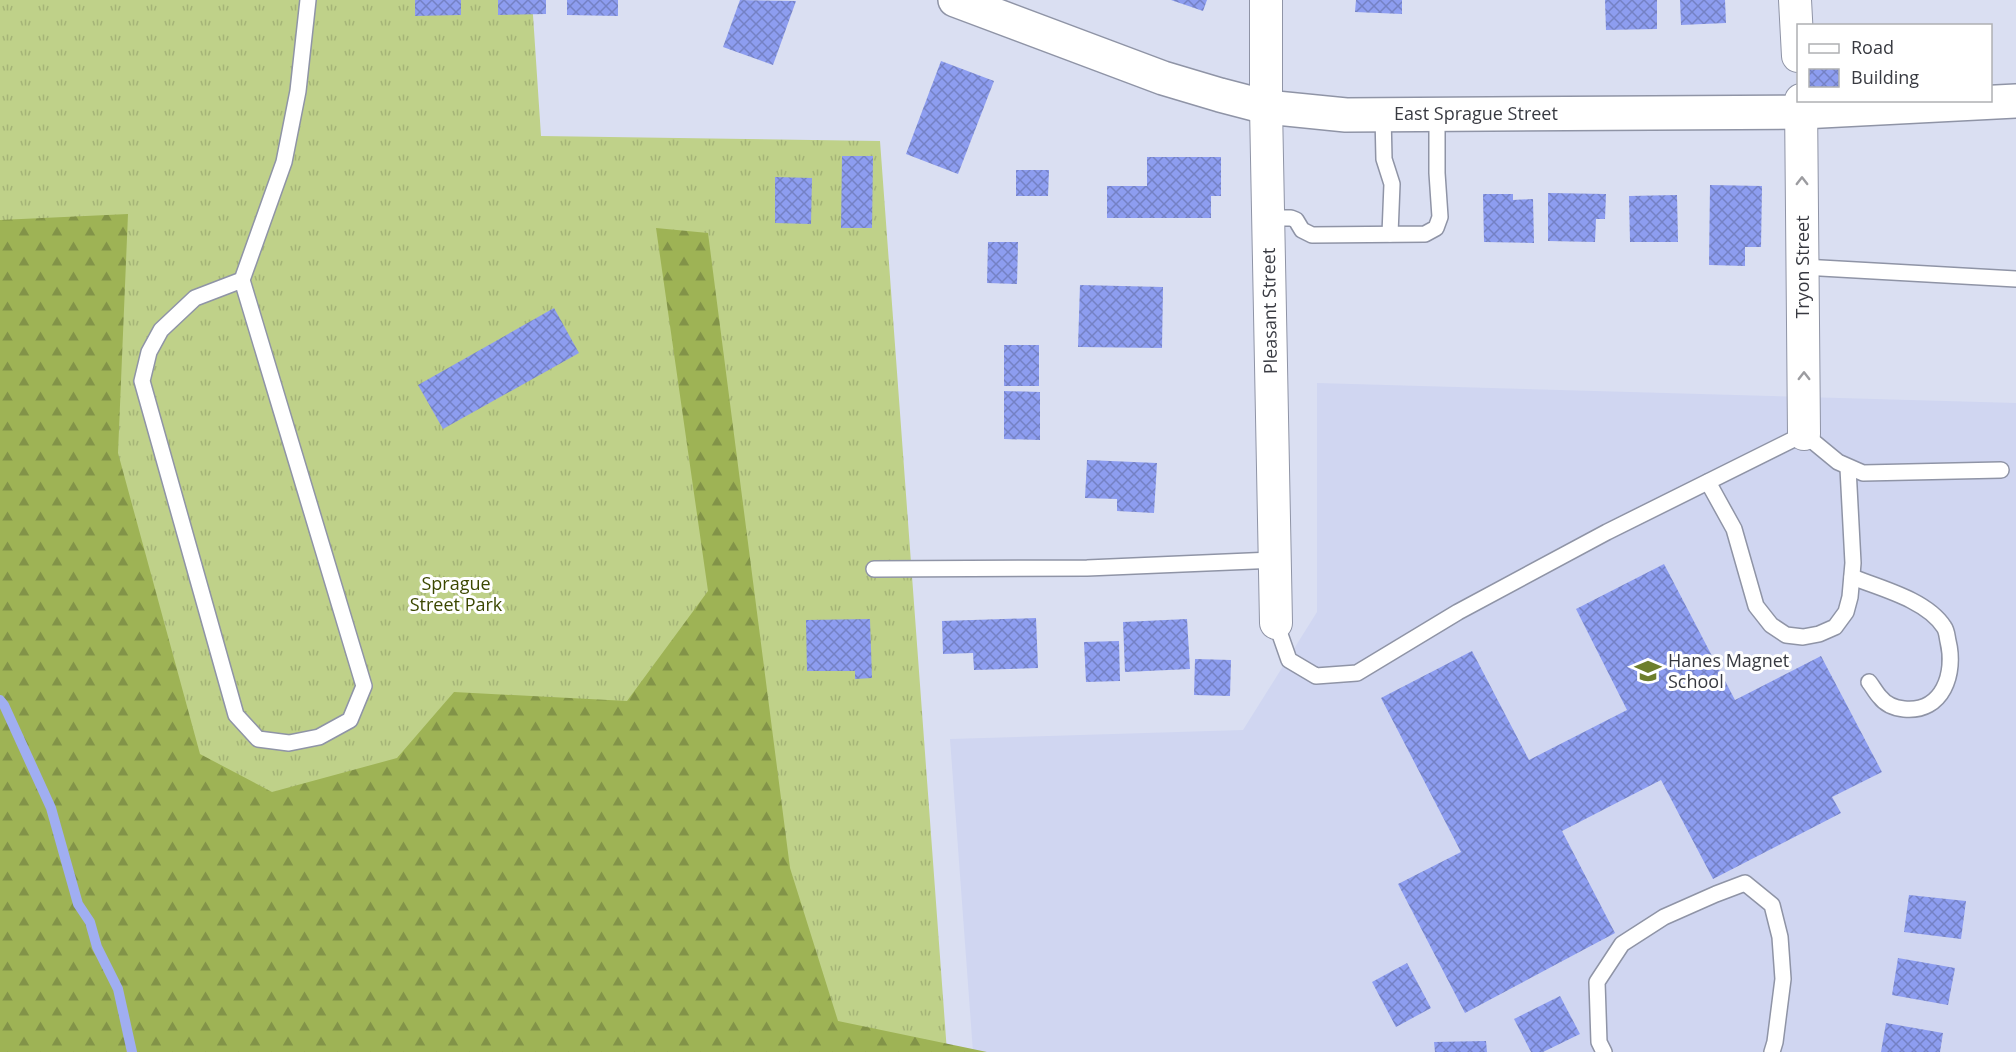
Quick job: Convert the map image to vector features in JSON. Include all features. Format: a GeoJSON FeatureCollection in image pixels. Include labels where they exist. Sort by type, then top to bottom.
{"type":"FeatureCollection","features":[{"type":"Feature","properties":{"kind":"street","name":"East Sprague Street"},"geometry":{"type":"LineString","coordinates":[[955,0],[1163,78],[1266,107],[1346,115],[1383,115],[1973,102]]}},
{"type":"Feature","properties":{"kind":"street","name":"Pleasant Street"},"geometry":{"type":"LineString","coordinates":[[1266,0],[1276,623]]}},
{"type":"Feature","properties":{"kind":"street"},"geometry":{"type":"LineString","coordinates":[[1795,0],[1797,37]]}},
{"type":"Feature","properties":{"kind":"street","name":"East Sprague Street"},"geometry":{"type":"LineString","coordinates":[[1992,102],[2016,101]]}},
{"type":"Feature","properties":{"kind":"street","name":"Tryon Street"},"geometry":{"type":"LineString","coordinates":[[1802,106],[1804,434]]}},
{"type":"Feature","properties":{"kind":"lane"},"geometry":{"type":"LineString","coordinates":[[242,280],[195,298],[161,330],[149,352],[142,381],[236,715],[258,739],[289,743],[319,737],[350,720],[364,686],[242,280],[284,162],[298,91],[308,0]]}},
{"type":"Feature","properties":{"kind":"lane"},"geometry":{"type":"LineString","coordinates":[[1268,218],[1296,219],[1302,230],[1312,235],[1425,234],[1436,228],[1440,217],[1437,114]]}},
{"type":"Feature","properties":{"kind":"lane"},"geometry":{"type":"LineString","coordinates":[[1383,115],[1384,159],[1392,184],[1390,234]]}},
{"type":"Feature","properties":{"kind":"lane"},"geometry":{"type":"LineString","coordinates":[[1803,267],[2016,279]]}},
{"type":"Feature","properties":{"kind":"lane"},"geometry":{"type":"LineString","coordinates":[[1276,623],[1289,660],[1316,676],[1357,673],[1458,612],[1607,532],[1804,434],[1838,462],[1863,473],[2001,470]]}},
{"type":"Feature","properties":{"kind":"lane"},"geometry":{"type":"LineString","coordinates":[[1708,482],[1734,529],[1756,606],[1771,626],[1786,635],[1803,637],[1819,634],[1835,627],[1846,612],[1853,563],[1848,468]]}},
{"type":"Feature","properties":{"kind":"lane"},"geometry":{"type":"LineString","coordinates":[[874,569],[1087,568],[1275,561]]}},
{"type":"Feature","properties":{"kind":"lane"},"geometry":{"type":"LineString","coordinates":[[1852,577],[1902,596],[1927,610],[1945,628],[1952,655],[1949,675],[1941,695],[1930,705],[1915,710],[1894,708],[1881,698],[1869,682]]}},
{"type":"Feature","properties":{"kind":"lane"},"geometry":{"type":"LineString","coordinates":[[1604,1052],[1599,1042],[1597,982],[1622,944],[1664,917],[1745,883],[1772,905],[1780,937],[1783,979],[1772,1052]]}},
{"type":"Feature","properties":{"kind":"shaded area","name":"Hanes Magnet School"},"geometry":{"type":"Polygon","coordinates":[[[1317,383],[2016,403],[2016,1052],[973,1052],[950,739],[1243,730],[1317,612],[1317,383]]]}},
{"type":"Feature","properties":{"kind":"green space","name":"Sprague Street Park"},"geometry":{"type":"Polygon","coordinates":[[[0,0],[532,0],[541,136],[880,141],[947,1052],[0,1052],[0,0]]]}},
{"type":"Feature","properties":{"kind":"green space"},"geometry":{"type":"Polygon","coordinates":[[[128,214],[118,453],[200,754],[272,792],[397,758],[454,692],[627,701],[708,591],[656,228],[708,233],[790,868],[838,1021],[987,1052],[0,1052],[0,220],[128,214]]]}},
{"type":"Feature","properties":{"kind":"building"},"geometry":{"type":"Polygon","coordinates":[[[415,0],[461,0],[461,15],[415,16],[415,0]]]}},
{"type":"Feature","properties":{"kind":"building"},"geometry":{"type":"Polygon","coordinates":[[[498,0],[546,0],[546,14],[498,15],[498,0]]]}},
{"type":"Feature","properties":{"kind":"building"},"geometry":{"type":"Polygon","coordinates":[[[567,0],[618,0],[618,16],[567,15],[567,0]]]}},
{"type":"Feature","properties":{"kind":"building"},"geometry":{"type":"Polygon","coordinates":[[[740,0],[796,1],[773,65],[723,47],[740,0]]]}},
{"type":"Feature","properties":{"kind":"building"},"geometry":{"type":"Polygon","coordinates":[[[1171,0],[1207,0],[1203,11],[1171,0]]]}},
{"type":"Feature","properties":{"kind":"building"},"geometry":{"type":"Polygon","coordinates":[[[1356,0],[1402,0],[1402,14],[1355,12],[1356,0]]]}},
{"type":"Feature","properties":{"kind":"building"},"geometry":{"type":"Polygon","coordinates":[[[1605,0],[1657,0],[1657,29],[1606,30],[1605,0]]]}},
{"type":"Feature","properties":{"kind":"building"},"geometry":{"type":"Polygon","coordinates":[[[1680,0],[1725,0],[1726,23],[1681,25],[1680,0]]]}},
{"type":"Feature","properties":{"kind":"building"},"geometry":{"type":"Polygon","coordinates":[[[941,61],[994,81],[958,174],[906,154],[941,61]]]}},
{"type":"Feature","properties":{"kind":"building"},"geometry":{"type":"Polygon","coordinates":[[[842,156],[873,156],[872,228],[841,228],[842,156]]]}},
{"type":"Feature","properties":{"kind":"building"},"geometry":{"type":"Polygon","coordinates":[[[1147,157],[1221,157],[1221,196],[1211,196],[1211,218],[1107,218],[1107,186],[1147,186],[1147,157]]]}},
{"type":"Feature","properties":{"kind":"building"},"geometry":{"type":"Polygon","coordinates":[[[1016,170],[1049,170],[1048,196],[1016,196],[1016,170]]]}},
{"type":"Feature","properties":{"kind":"building"},"geometry":{"type":"Polygon","coordinates":[[[775,177],[812,178],[811,224],[775,223],[775,177]]]}},
{"type":"Feature","properties":{"kind":"building"},"geometry":{"type":"Polygon","coordinates":[[[1710,185],[1762,186],[1761,247],[1745,247],[1745,266],[1709,265],[1710,185]]]}},
{"type":"Feature","properties":{"kind":"building"},"geometry":{"type":"Polygon","coordinates":[[[1548,193],[1606,194],[1605,219],[1596,219],[1595,242],[1548,241],[1548,193]]]}},
{"type":"Feature","properties":{"kind":"building"},"geometry":{"type":"Polygon","coordinates":[[[1483,194],[1513,194],[1513,200],[1533,199],[1534,243],[1484,242],[1483,194]]]}},
{"type":"Feature","properties":{"kind":"building"},"geometry":{"type":"Polygon","coordinates":[[[1677,195],[1678,242],[1630,242],[1629,196],[1677,195]]]}},
{"type":"Feature","properties":{"kind":"building"},"geometry":{"type":"Polygon","coordinates":[[[988,242],[1018,242],[1017,284],[987,283],[988,242]]]}},
{"type":"Feature","properties":{"kind":"building"},"geometry":{"type":"Polygon","coordinates":[[[1080,285],[1163,287],[1162,348],[1078,347],[1080,285]]]}},
{"type":"Feature","properties":{"kind":"building"},"geometry":{"type":"Polygon","coordinates":[[[554,308],[579,353],[443,429],[418,385],[554,308]]]}},
{"type":"Feature","properties":{"kind":"building"},"geometry":{"type":"Polygon","coordinates":[[[1004,345],[1039,345],[1039,386],[1004,386],[1004,345]]]}},
{"type":"Feature","properties":{"kind":"building"},"geometry":{"type":"Polygon","coordinates":[[[1004,391],[1040,392],[1040,440],[1004,439],[1004,391]]]}},
{"type":"Feature","properties":{"kind":"building"},"geometry":{"type":"Polygon","coordinates":[[[1087,460],[1157,463],[1154,513],[1117,511],[1117,499],[1085,498],[1087,460]]]}},
{"type":"Feature","properties":{"kind":"building","name":"Hanes Magnet School"},"geometry":{"type":"Polygon","coordinates":[[[1664,564],[1735,700],[1821,656],[1882,772],[1832,797],[1841,813],[1713,879],[1661,780],[1562,831],[1615,933],[1465,1013],[1398,884],[1461,852],[1381,698],[1472,651],[1529,760],[1627,710],[1576,609],[1664,564]]]}},
{"type":"Feature","properties":{"kind":"building"},"geometry":{"type":"Polygon","coordinates":[[[1036,618],[1038,668],[974,670],[973,653],[943,654],[942,621],[1036,618]]]}},
{"type":"Feature","properties":{"kind":"building"},"geometry":{"type":"Polygon","coordinates":[[[870,619],[872,678],[855,679],[855,671],[807,671],[806,620],[870,619]]]}},
{"type":"Feature","properties":{"kind":"building"},"geometry":{"type":"Polygon","coordinates":[[[1187,619],[1190,669],[1125,672],[1123,622],[1187,619]]]}},
{"type":"Feature","properties":{"kind":"building"},"geometry":{"type":"Polygon","coordinates":[[[1119,641],[1120,681],[1086,682],[1084,642],[1119,641]]]}},
{"type":"Feature","properties":{"kind":"building"},"geometry":{"type":"Polygon","coordinates":[[[1195,659],[1231,660],[1230,696],[1194,695],[1195,659]]]}},
{"type":"Feature","properties":{"kind":"building"},"geometry":{"type":"Polygon","coordinates":[[[1909,895],[1966,901],[1961,939],[1904,932],[1909,895]]]}},
{"type":"Feature","properties":{"kind":"building"},"geometry":{"type":"Polygon","coordinates":[[[1898,958],[1955,968],[1948,1005],[1892,995],[1898,958]]]}},
{"type":"Feature","properties":{"kind":"building"},"geometry":{"type":"Polygon","coordinates":[[[1407,963],[1431,1008],[1396,1027],[1372,982],[1407,963]]]}},
{"type":"Feature","properties":{"kind":"building"},"geometry":{"type":"Polygon","coordinates":[[[1560,996],[1580,1034],[1543,1052],[1531,1052],[1514,1019],[1560,996]]]}},
{"type":"Feature","properties":{"kind":"building"},"geometry":{"type":"Polygon","coordinates":[[[1886,1023],[1943,1033],[1940,1052],[1881,1052],[1886,1023]]]}},
{"type":"Feature","properties":{"kind":"building"},"geometry":{"type":"Polygon","coordinates":[[[1486,1041],[1487,1052],[1435,1052],[1434,1042],[1486,1041]]]}},
{"type":"Feature","properties":{"kind":"waterway"},"geometry":{"type":"LineString","coordinates":[[0,700],[51,808],[78,904],[90,922],[97,947],[118,989],[132,1052]]}},
{"type":"Feature","properties":{"kind":"place","name":"Hanes Magnet School"},"geometry":{"type":"Point","coordinates":[1648,671]}}]}
